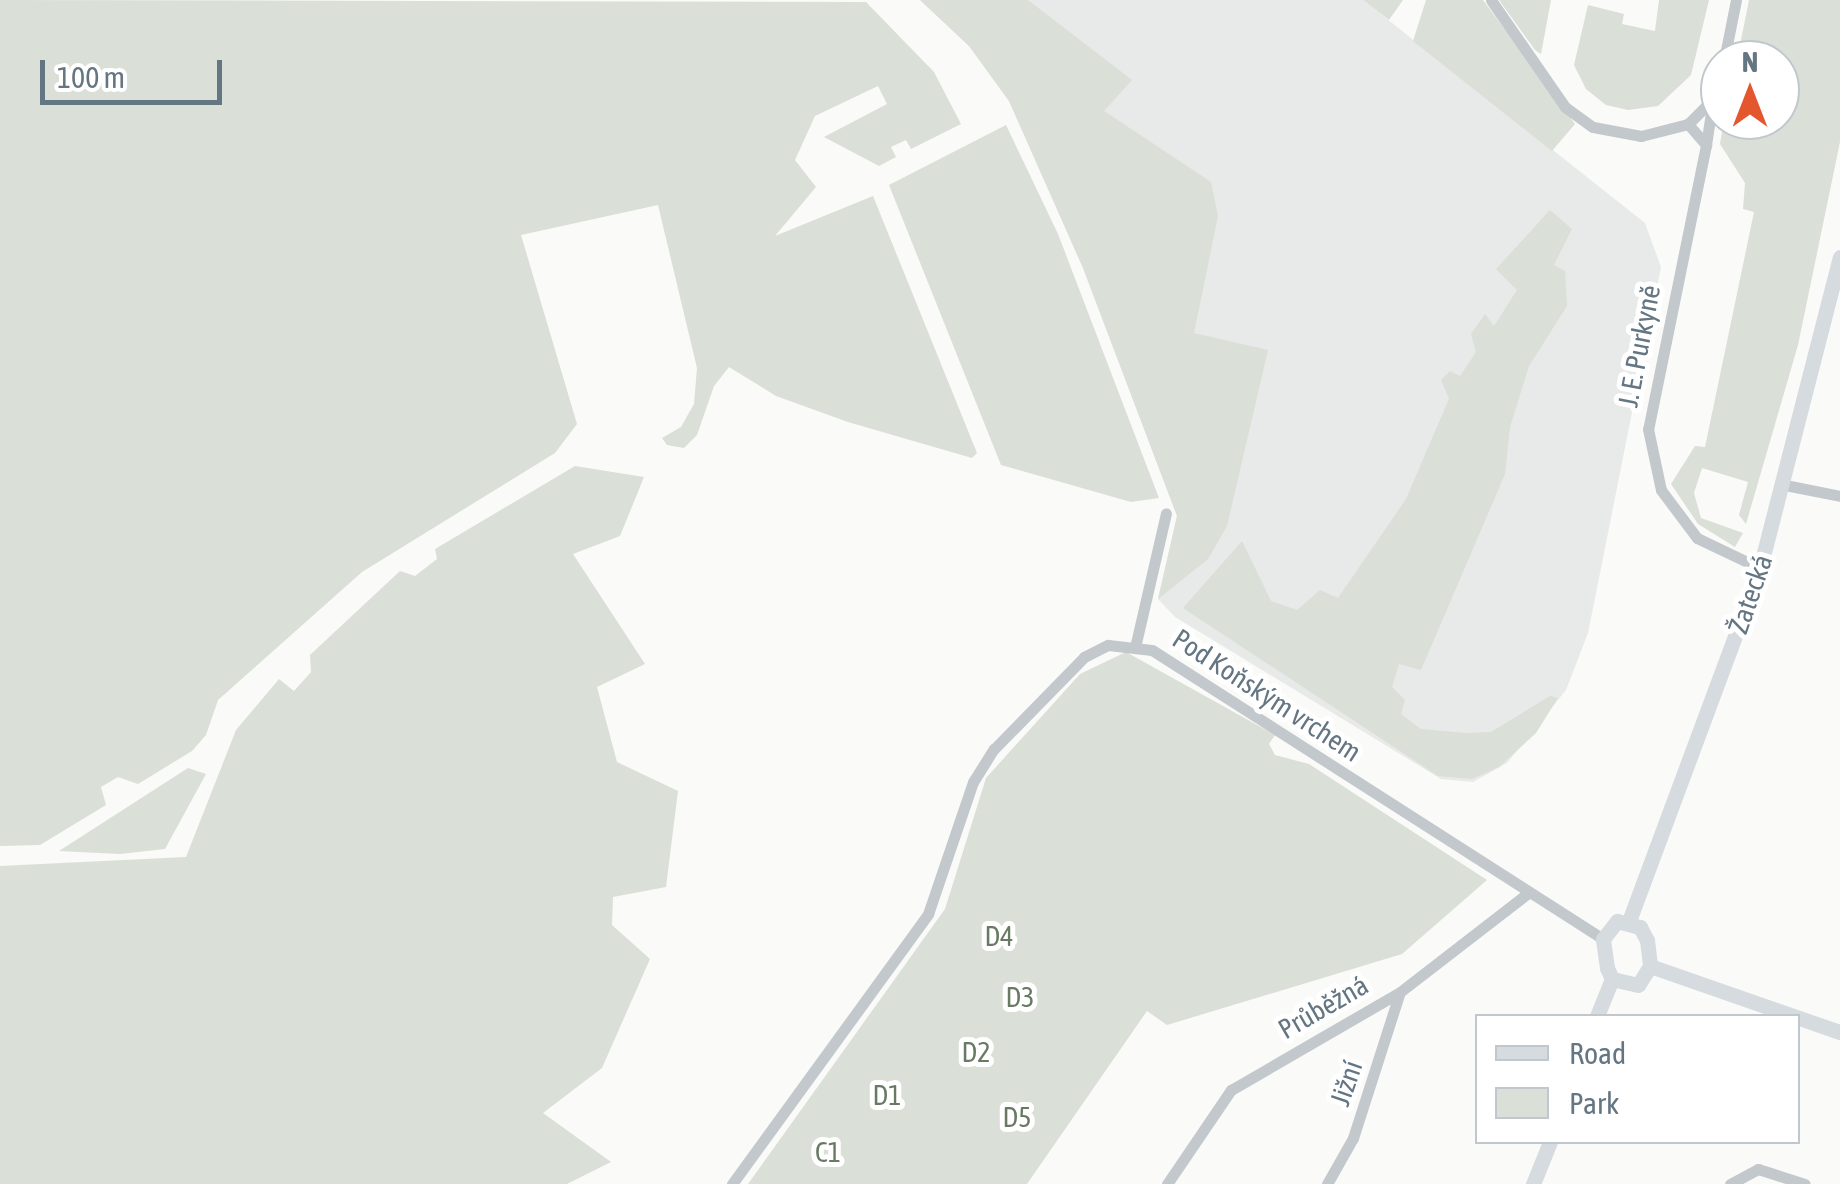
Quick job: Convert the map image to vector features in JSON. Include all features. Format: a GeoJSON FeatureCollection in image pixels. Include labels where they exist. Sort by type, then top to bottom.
{"type":"FeatureCollection","features":[{"type":"Feature","properties":{"kind":"street"},"geometry":{"type":"LineString","coordinates":[[1491,0],[1565,107],[1593,128],[1641,136],[1688,124],[1706,144]]}},
{"type":"Feature","properties":{"kind":"street"},"geometry":{"type":"LineString","coordinates":[[1728,40],[1736,0]]}},
{"type":"Feature","properties":{"kind":"street","name":"J. E. Purkyně"},"geometry":{"type":"LineString","coordinates":[[1688,124],[1700,112]]}},
{"type":"Feature","properties":{"kind":"street","name":"J. E. Purkyně"},"geometry":{"type":"LineString","coordinates":[[1707,140],[1648,428],[1661,490],[1698,538],[1760,568]]}},
{"type":"Feature","properties":{"kind":"street","name":"Žatecká"},"geometry":{"type":"LineString","coordinates":[[1629,921],[1760,568],[1785,485],[1840,257]]}},
{"type":"Feature","properties":{"kind":"street"},"geometry":{"type":"LineString","coordinates":[[1785,485],[1840,496]]}},
{"type":"Feature","properties":{"kind":"street"},"geometry":{"type":"LineString","coordinates":[[1136,644],[1166,514]]}},
{"type":"Feature","properties":{"kind":"street","name":"Pod Koňským vrchem"},"geometry":{"type":"LineString","coordinates":[[732,1184],[928,914],[970,790],[994,749],[1084,656],[1136,644],[1603,939]]}},
{"type":"Feature","properties":{"kind":"street","name":"Průběžná"},"geometry":{"type":"LineString","coordinates":[[1167,1184],[1231,1090],[1400,992],[1527,894]]}},
{"type":"Feature","properties":{"kind":"street"},"geometry":{"type":"LineString","coordinates":[[1599,1014],[1612,979],[1603,939],[1616,921],[1629,921],[1647,940],[1650,966],[1638,984],[1612,979]]}},
{"type":"Feature","properties":{"kind":"street"},"geometry":{"type":"LineString","coordinates":[[1650,966],[1788,1014]]}},
{"type":"Feature","properties":{"kind":"street","name":"Jižní"},"geometry":{"type":"LineString","coordinates":[[1327,1184],[1354,1138],[1400,992]]}},
{"type":"Feature","properties":{"kind":"street"},"geometry":{"type":"LineString","coordinates":[[1800,1018],[1840,1032]]}},
{"type":"Feature","properties":{"kind":"street"},"geometry":{"type":"LineString","coordinates":[[1534,1184],[1549,1144]]}},
{"type":"Feature","properties":{"kind":"street"},"geometry":{"type":"LineString","coordinates":[[1730,1184],[1758,1168],[1805,1184]]}},
{"type":"Feature","properties":{"kind":"shaded area"},"geometry":{"type":"Polygon","coordinates":[[[920,0],[1363,0],[1645,223],[1661,267],[1588,633],[1566,690],[1507,763],[1473,782],[1441,779],[1175,617],[1158,599],[1177,516],[1083,268],[1009,101],[969,46],[920,0]]]}},
{"type":"Feature","properties":{"kind":"green space"},"geometry":{"type":"Polygon","coordinates":[[[0,0],[866,2],[934,72],[961,124],[911,149],[906,140],[891,147],[896,157],[879,166],[824,137],[887,104],[878,86],[815,116],[795,160],[816,187],[775,236],[873,196],[977,453],[972,458],[848,422],[776,396],[729,367],[714,386],[697,435],[684,448],[667,445],[662,438],[681,427],[694,404],[697,368],[658,205],[521,235],[577,424],[555,453],[362,572],[218,700],[206,735],[192,751],[138,784],[118,777],[101,787],[106,805],[40,845],[0,846],[0,0]]]}},
{"type":"Feature","properties":{"kind":"green space"},"geometry":{"type":"Polygon","coordinates":[[[920,0],[1028,0],[1132,80],[1104,111],[1211,182],[1218,216],[1194,333],[1268,350],[1227,526],[1208,559],[1158,599],[1177,516],[1083,268],[1009,101],[969,46],[920,0]]]}},
{"type":"Feature","properties":{"kind":"green space"},"geometry":{"type":"Polygon","coordinates":[[[1363,0],[1403,0],[1389,20],[1363,0]]]}},
{"type":"Feature","properties":{"kind":"green space"},"geometry":{"type":"Polygon","coordinates":[[[1426,0],[1483,0],[1575,124],[1552,151],[1413,41],[1426,0]]]}},
{"type":"Feature","properties":{"kind":"green space"},"geometry":{"type":"Polygon","coordinates":[[[1499,0],[1551,0],[1541,54],[1535,50],[1499,0]]]}},
{"type":"Feature","properties":{"kind":"green space"},"geometry":{"type":"Polygon","coordinates":[[[1659,0],[1709,0],[1691,75],[1658,106],[1628,110],[1606,105],[1586,89],[1574,65],[1588,5],[1624,14],[1622,24],[1655,31],[1659,0]]]}},
{"type":"Feature","properties":{"kind":"green space"},"geometry":{"type":"Polygon","coordinates":[[[1749,0],[1840,0],[1840,142],[1798,345],[1746,524],[1739,515],[1748,482],[1702,468],[1694,493],[1701,518],[1743,533],[1735,547],[1698,524],[1671,484],[1695,446],[1705,447],[1754,212],[1743,209],[1745,183],[1721,140],[1800,140],[1800,40],[1741,40],[1749,0]]]}},
{"type":"Feature","properties":{"kind":"green space"},"geometry":{"type":"Polygon","coordinates":[[[1006,125],[1058,234],[1159,498],[1131,502],[1001,465],[889,185],[1006,125]]]}},
{"type":"Feature","properties":{"kind":"green space"},"geometry":{"type":"Polygon","coordinates":[[[1550,210],[1572,229],[1554,265],[1565,271],[1567,306],[1529,366],[1510,427],[1505,474],[1421,670],[1399,664],[1392,687],[1405,700],[1401,714],[1421,729],[1466,733],[1491,732],[1550,696],[1558,698],[1536,733],[1499,767],[1472,779],[1438,776],[1183,608],[1242,541],[1271,601],[1297,610],[1320,590],[1338,598],[1406,499],[1449,399],[1441,380],[1450,371],[1460,376],[1476,352],[1471,334],[1485,314],[1494,326],[1517,290],[1496,269],[1550,210]]]}},
{"type":"Feature","properties":{"kind":"green space"},"geometry":{"type":"Polygon","coordinates":[[[575,466],[644,477],[620,536],[573,554],[645,664],[597,687],[617,762],[678,791],[666,887],[613,897],[612,925],[650,959],[602,1068],[543,1113],[611,1162],[567,1184],[0,1184],[0,866],[186,857],[236,730],[279,679],[294,691],[311,672],[310,655],[400,571],[415,576],[437,559],[435,549],[575,466]]]}},
{"type":"Feature","properties":{"kind":"green space"},"geometry":{"type":"Polygon","coordinates":[[[1126,652],[1275,735],[1269,744],[1275,755],[1309,764],[1487,880],[1402,954],[1167,1025],[1147,1011],[1027,1184],[748,1184],[945,909],[986,778],[1080,674],[1126,652]]]}},
{"type":"Feature","properties":{"kind":"green space"},"geometry":{"type":"Polygon","coordinates":[[[188,768],[206,774],[165,849],[120,854],[59,851],[188,768]]]}},
{"type":"Feature","properties":{"kind":"park label","name":"D4"},"geometry":{"type":"Point","coordinates":[999,936]}},
{"type":"Feature","properties":{"kind":"park label","name":"D3"},"geometry":{"type":"Point","coordinates":[1020,997]}},
{"type":"Feature","properties":{"kind":"park label","name":"D2"},"geometry":{"type":"Point","coordinates":[976,1052]}},
{"type":"Feature","properties":{"kind":"park label","name":"D1"},"geometry":{"type":"Point","coordinates":[887,1095]}},
{"type":"Feature","properties":{"kind":"park label","name":"D5"},"geometry":{"type":"Point","coordinates":[1017,1117]}},
{"type":"Feature","properties":{"kind":"park label","name":"C1"},"geometry":{"type":"Point","coordinates":[828,1152]}}]}
